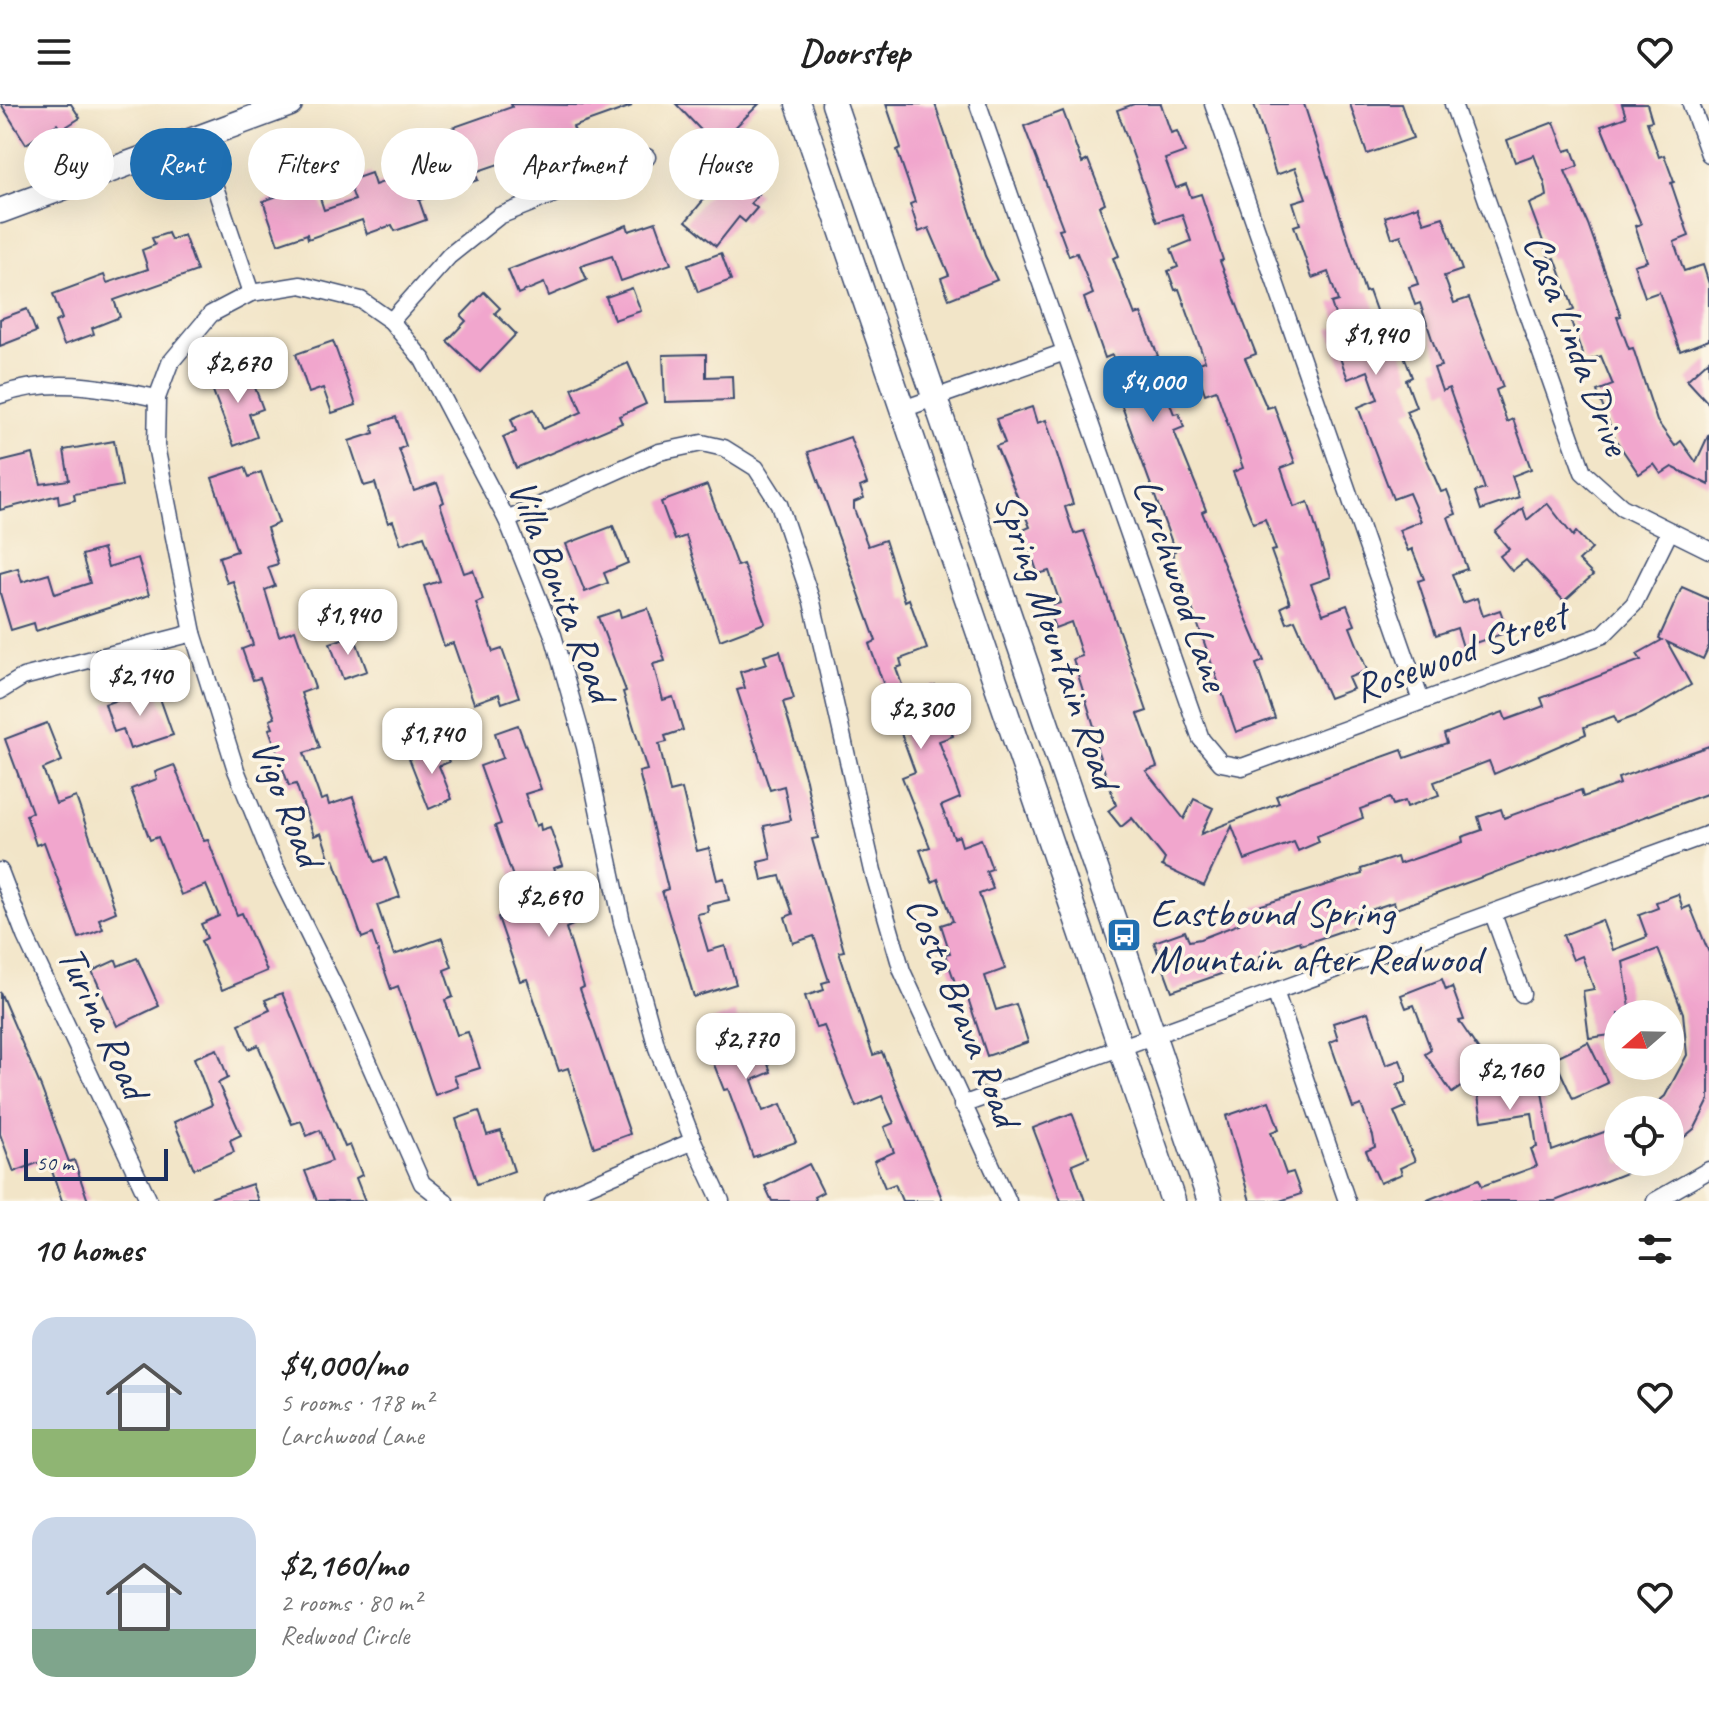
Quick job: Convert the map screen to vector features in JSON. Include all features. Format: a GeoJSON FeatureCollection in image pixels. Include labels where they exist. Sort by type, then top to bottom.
{"type":"FeatureCollection","features":[{"type":"Feature","properties":{"kind":"main road"},"geometry":{"type":"LineString","coordinates":[[223,128],[290,104]]}},
{"type":"Feature","properties":{"kind":"main road","name":"Spring Mountain Road"},"geometry":{"type":"LineString","coordinates":[[798,104],[1173,1201]]}},
{"type":"Feature","properties":{"kind":"main road","name":"Spring Mountain Road"},"geometry":{"type":"LineString","coordinates":[[834,104],[1210,1201]]}},
{"type":"Feature","properties":{"kind":"main road"},"geometry":{"type":"LineString","coordinates":[[0,211],[130,162]]}},
{"type":"Feature","properties":{"kind":"street","name":"Larchwood Lane"},"geometry":{"type":"LineString","coordinates":[[978,104],[1201,739],[1221,763]]}},
{"type":"Feature","properties":{"kind":"street"},"geometry":{"type":"LineString","coordinates":[[1213,104],[1421,701]]}},
{"type":"Feature","properties":{"kind":"street","name":"Casa Linda Drive"},"geometry":{"type":"LineString","coordinates":[[1453,104],[1583,472],[1622,507],[1709,550]]}},
{"type":"Feature","properties":{"kind":"street"},"geometry":{"type":"LineString","coordinates":[[1691,104],[1709,154]]}},
{"type":"Feature","properties":{"kind":"street"},"geometry":{"type":"LineString","coordinates":[[219,200],[251,293]]}},
{"type":"Feature","properties":{"kind":"street"},"geometry":{"type":"LineString","coordinates":[[391,321],[449,256],[499,216],[539,200]]}},
{"type":"Feature","properties":{"kind":"street","name":"Villa Bonita Road"},"geometry":{"type":"LineString","coordinates":[[251,293],[301,285],[361,300],[391,321],[423,360],[507,520],[553,635],[585,747],[622,922],[657,1048],[693,1141],[721,1201]]}},
{"type":"Feature","properties":{"kind":"street","name":"Vigo Road"},"geometry":{"type":"LineString","coordinates":[[251,293],[211,314],[170,363],[157,398],[156,446],[193,633],[236,770],[274,864],[342,1002],[422,1183],[445,1201]]}},
{"type":"Feature","properties":{"kind":"street"},"geometry":{"type":"LineString","coordinates":[[903,409],[1065,352]]}},
{"type":"Feature","properties":{"kind":"street"},"geometry":{"type":"LineString","coordinates":[[0,395],[63,384],[91,385],[157,398]]}},
{"type":"Feature","properties":{"kind":"street","name":"Costa Brava Road"},"geometry":{"type":"LineString","coordinates":[[507,520],[659,452],[702,443],[724,448],[756,468],[779,504],[812,602],[873,871],[902,971],[1008,1201]]}},
{"type":"Feature","properties":{"kind":"street","name":"Rosewood Street"},"geometry":{"type":"LineString","coordinates":[[1221,763],[1242,767],[1603,635],[1634,604],[1670,531]]}},
{"type":"Feature","properties":{"kind":"street"},"geometry":{"type":"LineString","coordinates":[[0,691],[23,677],[193,633]]}},
{"type":"Feature","properties":{"kind":"street"},"geometry":{"type":"LineString","coordinates":[[962,1105],[1709,835]]}},
{"type":"Feature","properties":{"kind":"street","name":"Turina Road"},"geometry":{"type":"LineString","coordinates":[[0,871],[25,936],[149,1201]]}},
{"type":"Feature","properties":{"kind":"street"},"geometry":{"type":"LineString","coordinates":[[1493,914],[1522,994]]}},
{"type":"Feature","properties":{"kind":"street"},"geometry":{"type":"LineString","coordinates":[[1276,994],[1347,1201]]}},
{"type":"Feature","properties":{"kind":"street"},"geometry":{"type":"LineString","coordinates":[[553,1201],[693,1141]]}},
{"type":"Feature","properties":{"kind":"street"},"geometry":{"type":"LineString","coordinates":[[1655,1201],[1709,1170]]}},
{"type":"Feature","properties":{"kind":"building"},"geometry":{"type":"Polygon","coordinates":[[[1,104],[71,104],[80,118],[64,128],[57,124],[51,128],[24,128],[24,141],[1,104]]]}},
{"type":"Feature","properties":{"kind":"building"},"geometry":{"type":"Polygon","coordinates":[[[511,104],[632,106],[573,128],[494,128],[494,166],[478,171],[478,128],[452,128],[512,107],[511,104]]]}},
{"type":"Feature","properties":{"kind":"building"},"geometry":{"type":"Polygon","coordinates":[[[676,104],[759,104],[734,128],[699,128],[676,104]]]}},
{"type":"Feature","properties":{"kind":"building"},"geometry":{"type":"Polygon","coordinates":[[[886,104],[935,104],[985,256],[997,280],[949,299],[941,278],[949,275],[929,228],[919,232],[910,204],[915,202],[897,150],[901,148],[886,104]]]}},
{"type":"Feature","properties":{"kind":"building"},"geometry":{"type":"Polygon","coordinates":[[[1134,104],[1161,104],[1171,133],[1177,131],[1185,152],[1165,159],[1176,188],[1186,184],[1191,197],[1201,194],[1223,260],[1220,261],[1256,354],[1245,358],[1267,408],[1274,406],[1295,463],[1281,468],[1294,507],[1308,502],[1331,577],[1311,584],[1323,614],[1347,605],[1355,625],[1350,627],[1367,670],[1348,678],[1353,689],[1329,698],[1295,620],[1287,623],[1281,607],[1290,603],[1271,551],[1276,550],[1265,519],[1253,523],[1233,472],[1243,468],[1216,390],[1205,394],[1195,364],[1205,361],[1179,289],[1175,290],[1168,271],[1178,267],[1171,249],[1191,241],[1182,214],[1157,222],[1117,110],[1134,104]]]}},
{"type":"Feature","properties":{"kind":"building"},"geometry":{"type":"Polygon","coordinates":[[[1254,104],[1304,104],[1365,292],[1369,291],[1387,341],[1397,337],[1412,377],[1406,380],[1416,407],[1406,411],[1441,492],[1447,490],[1456,514],[1448,517],[1467,569],[1452,574],[1463,603],[1477,598],[1483,616],[1500,610],[1508,632],[1463,647],[1457,628],[1436,635],[1418,581],[1424,579],[1412,549],[1408,551],[1399,530],[1421,521],[1409,493],[1393,499],[1358,407],[1378,399],[1368,371],[1348,379],[1329,329],[1339,326],[1331,303],[1338,301],[1328,272],[1312,278],[1294,226],[1300,224],[1293,202],[1306,198],[1295,168],[1276,175],[1254,104]]]}},
{"type":"Feature","properties":{"kind":"building"},"geometry":{"type":"Polygon","coordinates":[[[1350,104],[1401,104],[1413,138],[1367,154],[1350,104]]]}},
{"type":"Feature","properties":{"kind":"building"},"geometry":{"type":"Polygon","coordinates":[[[1622,104],[1647,104],[1652,121],[1647,122],[1659,157],[1664,155],[1674,182],[1671,183],[1689,236],[1674,242],[1684,271],[1703,265],[1709,284],[1709,340],[1680,351],[1659,292],[1645,297],[1634,265],[1647,261],[1635,226],[1641,224],[1601,126],[1626,117],[1622,104]]]}},
{"type":"Feature","properties":{"kind":"building"},"geometry":{"type":"Polygon","coordinates":[[[1063,111],[1082,163],[1088,160],[1105,203],[1099,206],[1119,256],[1113,258],[1135,315],[1141,313],[1158,356],[1153,358],[1174,414],[1179,413],[1184,427],[1174,431],[1206,510],[1202,512],[1264,661],[1256,664],[1275,718],[1236,732],[1119,398],[1127,395],[1112,355],[1105,358],[1084,298],[1093,294],[1077,253],[1069,256],[1059,229],[1063,228],[1024,126],[1063,111]]]}},
{"type":"Feature","properties":{"kind":"building"},"geometry":{"type":"Polygon","coordinates":[[[1554,122],[1565,151],[1572,149],[1578,166],[1565,171],[1588,224],[1621,316],[1617,317],[1629,349],[1633,348],[1657,421],[1675,446],[1681,441],[1696,462],[1709,434],[1709,485],[1672,467],[1661,474],[1654,464],[1639,474],[1615,439],[1597,391],[1613,385],[1601,356],[1585,362],[1568,312],[1574,310],[1555,258],[1550,260],[1529,204],[1547,196],[1545,184],[1534,155],[1515,162],[1507,140],[1554,122]]]}},
{"type":"Feature","properties":{"kind":"building"},"geometry":{"type":"Polygon","coordinates":[[[371,173],[375,185],[381,183],[381,200],[419,200],[426,220],[395,231],[392,225],[367,234],[362,220],[308,239],[307,234],[278,244],[263,201],[321,200],[324,210],[365,200],[365,175],[371,173]]]}},
{"type":"Feature","properties":{"kind":"building"},"geometry":{"type":"Polygon","coordinates":[[[703,200],[754,200],[751,203],[757,208],[745,222],[739,217],[716,246],[686,221],[703,200]]]}},
{"type":"Feature","properties":{"kind":"building"},"geometry":{"type":"Polygon","coordinates":[[[1418,206],[1424,223],[1443,217],[1462,270],[1444,276],[1454,303],[1469,298],[1503,387],[1496,390],[1507,422],[1513,419],[1531,469],[1512,476],[1519,497],[1481,510],[1475,492],[1485,489],[1449,388],[1442,391],[1434,368],[1441,366],[1420,303],[1415,305],[1409,287],[1418,284],[1401,235],[1392,238],[1385,217],[1418,206]]]}},
{"type":"Feature","properties":{"kind":"building"},"geometry":{"type":"Polygon","coordinates":[[[656,222],[671,264],[621,281],[612,256],[581,266],[587,280],[549,296],[544,283],[518,294],[508,270],[627,225],[629,231],[656,222]]]}},
{"type":"Feature","properties":{"kind":"building"},"geometry":{"type":"Polygon","coordinates":[[[168,233],[171,240],[184,235],[197,271],[114,300],[120,317],[92,328],[94,334],[64,345],[55,322],[62,319],[53,294],[104,275],[107,283],[148,269],[142,250],[155,245],[152,238],[168,233]]]}},
{"type":"Feature","properties":{"kind":"building"},"geometry":{"type":"Polygon","coordinates":[[[721,253],[731,280],[698,292],[688,265],[721,253]]]}},
{"type":"Feature","properties":{"kind":"building"},"geometry":{"type":"Polygon","coordinates":[[[632,288],[641,311],[614,320],[606,297],[632,288]]]}},
{"type":"Feature","properties":{"kind":"building"},"geometry":{"type":"Polygon","coordinates":[[[484,292],[500,308],[495,313],[516,334],[480,372],[447,341],[466,321],[461,316],[484,292]]]}},
{"type":"Feature","properties":{"kind":"building"},"geometry":{"type":"Polygon","coordinates":[[[27,309],[36,332],[0,346],[0,319],[27,309]]]}},
{"type":"Feature","properties":{"kind":"building"},"geometry":{"type":"Polygon","coordinates":[[[333,341],[356,405],[332,413],[323,388],[309,393],[296,354],[333,341]]]}},
{"type":"Feature","properties":{"kind":"building"},"geometry":{"type":"Polygon","coordinates":[[[706,354],[706,377],[732,376],[733,400],[665,402],[663,355],[706,354]]]}},
{"type":"Feature","properties":{"kind":"building"},"geometry":{"type":"Polygon","coordinates":[[[1709,360],[1709,404],[1687,380],[1709,360]]]}},
{"type":"Feature","properties":{"kind":"building"},"geometry":{"type":"Polygon","coordinates":[[[628,363],[646,404],[619,416],[622,423],[516,468],[503,437],[516,431],[511,419],[534,409],[543,429],[582,412],[572,388],[628,363]]]}},
{"type":"Feature","properties":{"kind":"building"},"geometry":{"type":"Polygon","coordinates":[[[248,369],[263,409],[249,414],[257,437],[234,446],[210,383],[248,369]]]}},
{"type":"Feature","properties":{"kind":"building"},"geometry":{"type":"Polygon","coordinates":[[[1032,407],[1037,423],[1046,420],[1073,504],[1065,507],[1074,534],[1084,531],[1147,711],[1138,714],[1157,767],[1146,771],[1184,819],[1194,799],[1213,808],[1201,834],[1279,803],[1276,796],[1301,786],[1402,750],[1405,758],[1447,743],[1444,734],[1503,712],[1506,720],[1544,706],[1541,698],[1641,660],[1637,654],[1662,640],[1659,638],[1682,587],[1709,599],[1709,646],[1703,659],[1667,642],[1691,685],[1641,714],[1617,723],[1614,716],[1584,727],[1586,734],[1494,774],[1489,761],[1434,782],[1439,795],[1407,807],[1405,801],[1393,805],[1390,798],[1360,809],[1363,818],[1317,836],[1319,842],[1298,851],[1294,842],[1245,860],[1232,826],[1204,886],[1162,866],[1165,859],[1132,818],[1121,827],[1108,811],[1116,805],[1094,740],[1098,739],[1073,659],[1082,656],[1071,622],[1055,628],[1047,607],[1060,603],[1049,571],[1038,574],[1023,530],[1030,527],[996,446],[1005,443],[996,419],[1032,407]]]}},
{"type":"Feature","properties":{"kind":"building"},"geometry":{"type":"Polygon","coordinates":[[[396,417],[406,446],[399,449],[414,491],[437,483],[444,502],[440,504],[464,573],[473,570],[483,600],[476,603],[493,652],[502,649],[519,697],[502,703],[499,694],[474,703],[453,643],[444,646],[424,586],[440,581],[424,536],[401,544],[393,521],[388,523],[375,483],[364,486],[349,441],[374,433],[372,425],[396,417]]]}},
{"type":"Feature","properties":{"kind":"building"},"geometry":{"type":"Polygon","coordinates":[[[850,437],[867,484],[860,487],[864,498],[854,502],[854,509],[868,546],[885,540],[905,601],[909,599],[927,649],[900,659],[902,666],[896,668],[906,696],[935,685],[953,736],[939,741],[960,798],[941,806],[954,838],[959,836],[962,846],[981,839],[992,869],[986,871],[993,889],[979,894],[1005,969],[985,976],[996,1010],[1016,1004],[1028,1042],[987,1056],[963,983],[956,985],[945,954],[950,953],[941,925],[953,921],[938,879],[932,882],[920,850],[930,847],[902,777],[915,772],[898,725],[893,727],[882,696],[887,694],[869,644],[876,641],[808,452],[850,437]]]}},
{"type":"Feature","properties":{"kind":"building"},"geometry":{"type":"Polygon","coordinates":[[[114,441],[122,486],[74,494],[75,500],[59,504],[58,495],[0,510],[0,462],[33,454],[41,484],[69,480],[64,450],[114,441]]]}},
{"type":"Feature","properties":{"kind":"building"},"geometry":{"type":"Polygon","coordinates":[[[245,467],[249,477],[261,472],[279,523],[267,528],[278,564],[268,567],[275,586],[265,590],[279,636],[295,630],[315,688],[301,693],[320,748],[304,753],[321,800],[327,798],[329,805],[353,797],[375,862],[386,858],[400,897],[377,905],[394,955],[442,938],[452,967],[444,970],[453,997],[445,1000],[457,1035],[468,1032],[480,1068],[454,1076],[458,1087],[435,1095],[398,986],[391,989],[372,934],[362,938],[334,859],[330,860],[321,833],[314,836],[296,784],[289,786],[269,729],[273,728],[270,720],[275,718],[260,678],[253,680],[242,649],[253,645],[233,581],[227,583],[219,557],[237,551],[212,478],[245,467]]]}},
{"type":"Feature","properties":{"kind":"building"},"geometry":{"type":"Polygon","coordinates":[[[707,485],[737,566],[743,564],[765,623],[720,640],[686,536],[675,540],[661,502],[707,485]]]}},
{"type":"Feature","properties":{"kind":"building"},"geometry":{"type":"Polygon","coordinates":[[[1547,503],[1573,536],[1576,532],[1592,549],[1579,561],[1593,575],[1564,601],[1526,560],[1512,571],[1500,556],[1509,549],[1495,532],[1523,508],[1527,520],[1547,503]]]}},
{"type":"Feature","properties":{"kind":"building"},"geometry":{"type":"Polygon","coordinates":[[[613,526],[628,563],[604,573],[608,583],[585,592],[566,544],[613,526]]]}},
{"type":"Feature","properties":{"kind":"building"},"geometry":{"type":"Polygon","coordinates":[[[103,549],[108,567],[138,558],[149,595],[36,631],[34,623],[11,630],[0,593],[0,573],[18,568],[22,582],[49,574],[55,594],[90,583],[82,555],[103,549]]]}},
{"type":"Feature","properties":{"kind":"building"},"geometry":{"type":"Polygon","coordinates":[[[648,608],[665,661],[653,664],[663,700],[673,697],[683,730],[665,736],[667,742],[659,744],[670,792],[682,789],[697,851],[709,848],[717,880],[724,878],[729,900],[707,905],[708,912],[697,914],[708,951],[725,946],[736,984],[694,997],[662,891],[668,889],[639,772],[647,770],[623,692],[626,691],[598,617],[619,610],[621,617],[648,608]]]}},
{"type":"Feature","properties":{"kind":"building"},"geometry":{"type":"Polygon","coordinates":[[[354,635],[367,671],[343,679],[330,643],[354,635]]]}},
{"type":"Feature","properties":{"kind":"building"},"geometry":{"type":"Polygon","coordinates":[[[780,651],[794,699],[783,702],[806,780],[818,838],[812,839],[844,951],[839,952],[873,1055],[882,1052],[943,1201],[902,1201],[895,1184],[885,1188],[874,1161],[894,1152],[884,1127],[894,1123],[882,1096],[856,1107],[824,1026],[816,1028],[805,996],[824,990],[822,983],[829,981],[814,936],[793,943],[785,917],[793,914],[780,876],[762,880],[758,862],[771,859],[764,826],[791,820],[784,786],[770,790],[737,690],[745,688],[740,672],[767,664],[764,656],[780,651]]]}},
{"type":"Feature","properties":{"kind":"building"},"geometry":{"type":"Polygon","coordinates":[[[156,687],[173,735],[130,749],[123,729],[114,732],[105,704],[156,687]]]}},
{"type":"Feature","properties":{"kind":"building"},"geometry":{"type":"Polygon","coordinates":[[[47,723],[62,761],[43,769],[56,804],[76,797],[116,912],[99,919],[103,929],[79,938],[44,842],[36,845],[26,815],[32,812],[5,739],[47,723]]]}},
{"type":"Feature","properties":{"kind":"building"},"geometry":{"type":"Polygon","coordinates":[[[518,725],[541,789],[525,794],[536,826],[540,824],[541,830],[550,827],[563,865],[554,868],[575,924],[566,928],[584,987],[580,989],[630,1134],[594,1147],[568,1068],[559,1071],[527,979],[520,981],[498,917],[524,908],[495,826],[501,824],[480,766],[503,758],[495,733],[518,725]]]}},
{"type":"Feature","properties":{"kind":"building"},"geometry":{"type":"Polygon","coordinates":[[[442,745],[449,762],[439,766],[452,799],[429,809],[409,758],[442,745]]]}},
{"type":"Feature","properties":{"kind":"building"},"geometry":{"type":"Polygon","coordinates":[[[1709,746],[1709,793],[1396,909],[1394,902],[1353,916],[1356,926],[1301,945],[1300,941],[1260,956],[1261,960],[1172,991],[1154,942],[1185,931],[1189,941],[1200,939],[1239,924],[1235,915],[1255,907],[1362,874],[1361,869],[1397,857],[1399,864],[1463,842],[1462,837],[1482,830],[1478,817],[1501,809],[1504,818],[1581,790],[1583,797],[1620,784],[1618,778],[1709,746]]]}},
{"type":"Feature","properties":{"kind":"building"},"geometry":{"type":"Polygon","coordinates":[[[174,765],[237,915],[242,913],[267,971],[222,990],[201,941],[207,938],[201,924],[219,916],[206,885],[181,895],[158,837],[150,840],[131,789],[157,779],[155,772],[174,765]]]}},
{"type":"Feature","properties":{"kind":"building"},"geometry":{"type":"Polygon","coordinates":[[[1678,894],[1683,909],[1690,906],[1709,953],[1709,1100],[1695,1128],[1684,1137],[1684,1096],[1665,1096],[1674,1080],[1684,1080],[1687,1055],[1684,1000],[1678,1000],[1658,949],[1623,962],[1629,1000],[1604,1000],[1604,1036],[1589,1038],[1583,991],[1594,989],[1582,956],[1573,960],[1563,935],[1602,920],[1613,950],[1647,937],[1639,915],[1658,908],[1656,902],[1678,894]]]}},
{"type":"Feature","properties":{"kind":"building"},"geometry":{"type":"Polygon","coordinates":[[[137,958],[159,1006],[117,1026],[92,971],[116,960],[118,966],[137,958]]]}},
{"type":"Feature","properties":{"kind":"building"},"geometry":{"type":"Polygon","coordinates":[[[1442,979],[1446,990],[1452,987],[1464,1020],[1459,1021],[1480,1052],[1474,1056],[1488,1076],[1538,1068],[1552,1151],[1604,1132],[1604,1176],[1618,1176],[1555,1201],[1425,1201],[1479,1179],[1482,1186],[1537,1166],[1531,1149],[1537,1147],[1532,1113],[1482,1121],[1475,1077],[1452,1093],[1425,1054],[1431,1050],[1414,1005],[1406,1008],[1401,995],[1442,979]]]}},
{"type":"Feature","properties":{"kind":"building"},"geometry":{"type":"Polygon","coordinates":[[[0,992],[69,1162],[74,1160],[88,1201],[62,1201],[48,1159],[14,1172],[0,1134],[0,992]]]}},
{"type":"Feature","properties":{"kind":"building"},"geometry":{"type":"Polygon","coordinates":[[[282,993],[345,1147],[350,1145],[362,1175],[356,1178],[365,1201],[317,1201],[305,1171],[332,1161],[320,1130],[307,1136],[301,1121],[292,1124],[258,1045],[249,1049],[239,1024],[270,1010],[265,1000],[282,993]]]}},
{"type":"Feature","properties":{"kind":"building"},"geometry":{"type":"Polygon","coordinates":[[[735,1012],[738,1020],[749,1016],[771,1072],[752,1080],[763,1111],[781,1104],[796,1142],[753,1157],[728,1089],[724,1090],[699,1026],[735,1012]]]}},
{"type":"Feature","properties":{"kind":"building"},"geometry":{"type":"Polygon","coordinates":[[[1368,1012],[1386,1065],[1400,1060],[1406,1076],[1406,1082],[1397,1085],[1406,1107],[1394,1112],[1415,1161],[1400,1168],[1402,1174],[1380,1183],[1366,1151],[1375,1147],[1373,1136],[1361,1105],[1353,1108],[1330,1042],[1338,1039],[1333,1023],[1368,1012]]]}},
{"type":"Feature","properties":{"kind":"building"},"geometry":{"type":"Polygon","coordinates":[[[1588,1042],[1608,1083],[1573,1099],[1554,1058],[1588,1042]]]}},
{"type":"Feature","properties":{"kind":"building"},"geometry":{"type":"Polygon","coordinates":[[[217,1049],[228,1078],[218,1083],[241,1135],[230,1140],[234,1152],[194,1169],[174,1122],[212,1105],[194,1058],[217,1049]]]}},
{"type":"Feature","properties":{"kind":"building"},"geometry":{"type":"Polygon","coordinates":[[[1269,1101],[1279,1129],[1271,1132],[1286,1174],[1293,1172],[1301,1194],[1280,1201],[1250,1201],[1226,1116],[1269,1101]]]}},
{"type":"Feature","properties":{"kind":"building"},"geometry":{"type":"Polygon","coordinates":[[[479,1111],[487,1135],[501,1131],[514,1171],[477,1184],[456,1119],[479,1111]]]}},
{"type":"Feature","properties":{"kind":"building"},"geometry":{"type":"Polygon","coordinates":[[[1072,1113],[1089,1157],[1072,1164],[1085,1201],[1061,1201],[1033,1128],[1072,1113]]]}},
{"type":"Feature","properties":{"kind":"building"},"geometry":{"type":"Polygon","coordinates":[[[809,1164],[823,1192],[814,1197],[816,1201],[772,1201],[765,1186],[809,1164]]]}},
{"type":"Feature","properties":{"kind":"building"},"geometry":{"type":"Polygon","coordinates":[[[252,1184],[258,1201],[210,1201],[210,1198],[252,1184]]]}},
{"type":"Feature","properties":{"kind":"place","name":"Eastbound Spring Mountain after Redwood"},"geometry":{"type":"Point","coordinates":[1124,935]}}]}
